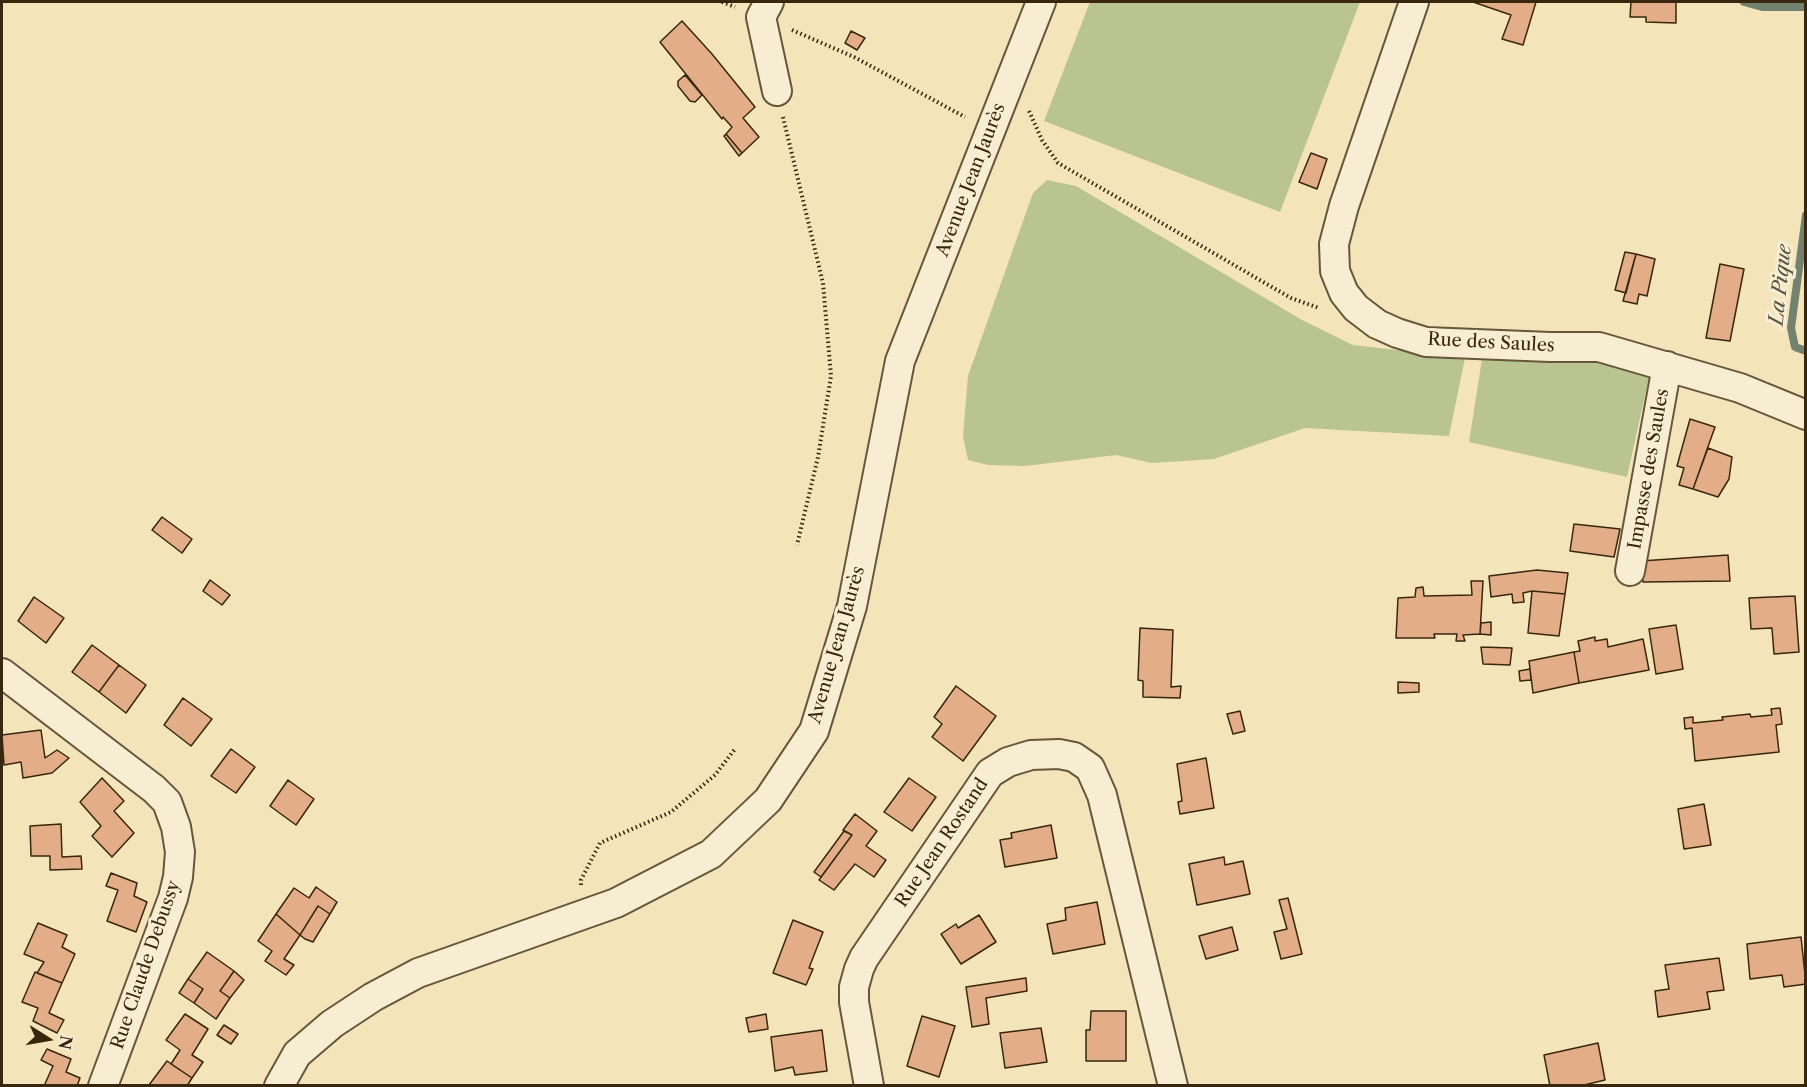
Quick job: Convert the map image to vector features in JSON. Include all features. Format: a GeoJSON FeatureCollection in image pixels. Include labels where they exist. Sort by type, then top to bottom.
{"type":"FeatureCollection","features":[{"type":"Feature","properties":{"kind":"street","name":"Avenue Jean Jaurès"},"geometry":{"type":"LineString","coordinates":[[279,1086],[297,1054],[332,1024],[373,997],[418,973],[616,903],[711,854],[768,801],[814,731],[852,606],[900,361],[1041,2]]}},
{"type":"Feature","properties":{"kind":"street","name":"Rue des Saules"},"geometry":{"type":"LineString","coordinates":[[1414,2],[1347,196],[1334,244],[1335,271],[1344,293],[1356,308],[1377,324],[1426,342],[1599,347],[1740,388],[1806,415]]}},
{"type":"Feature","properties":{"kind":"street"},"geometry":{"type":"LineString","coordinates":[[765,9],[777,91]]}},
{"type":"Feature","properties":{"kind":"street","name":"Impasse des Saules"},"geometry":{"type":"LineString","coordinates":[[1630,571],[1667,366]]}},
{"type":"Feature","properties":{"kind":"street","name":"Rue Claude Debussy"},"geometry":{"type":"LineString","coordinates":[[2,673],[154,789],[167,802],[176,827],[180,852],[173,898],[103,1086]]}},
{"type":"Feature","properties":{"kind":"street","name":"Rue Jean Rostand"},"geometry":{"type":"LineString","coordinates":[[869,1086],[854,1002],[854,987],[858,969],[864,958],[990,773],[1008,762],[1031,755],[1059,754],[1074,757],[1090,768],[1102,795],[1173,1086]]}},
{"type":"Feature","properties":{"kind":"path"},"geometry":{"type":"LineString","coordinates":[[722,2],[765,9],[990,130]]}},
{"type":"Feature","properties":{"kind":"path"},"geometry":{"type":"LineString","coordinates":[[777,91],[823,283],[831,376],[818,457],[797,545]]}},
{"type":"Feature","properties":{"kind":"path"},"geometry":{"type":"LineString","coordinates":[[1005,92],[1027,108],[1042,140],[1058,163],[1291,298],[1321,309],[1356,308]]}},
{"type":"Feature","properties":{"kind":"path"},"geometry":{"type":"LineString","coordinates":[[580,915],[581,880],[600,843],[671,812],[716,775],[735,749]]}},
{"type":"Feature","properties":{"kind":"green space"},"geometry":{"type":"Polygon","coordinates":[[[1090,2],[1360,2],[1280,212],[1044,121],[1090,2]]]}},
{"type":"Feature","properties":{"kind":"green space"},"geometry":{"type":"Polygon","coordinates":[[[1047,180],[1076,186],[1302,320],[1353,345],[1465,358],[1449,436],[1305,428],[1214,459],[1152,463],[1116,455],[1025,466],[988,465],[968,460],[963,436],[968,376],[1033,193],[1047,180]]]}},
{"type":"Feature","properties":{"kind":"green space"},"geometry":{"type":"Polygon","coordinates":[[[1482,359],[1624,364],[1650,373],[1627,477],[1469,442],[1482,359]]]}},
{"type":"Feature","properties":{"kind":"building"},"geometry":{"type":"Polygon","coordinates":[[[1473,2],[1536,2],[1523,45],[1502,39],[1511,15],[1473,2]]]}},
{"type":"Feature","properties":{"kind":"building"},"geometry":{"type":"Polygon","coordinates":[[[1631,2],[1676,2],[1676,23],[1646,22],[1646,17],[1630,17],[1631,2]]]}},
{"type":"Feature","properties":{"kind":"building"},"geometry":{"type":"Polygon","coordinates":[[[682,21],[755,107],[743,118],[759,137],[742,153],[726,134],[732,127],[723,117],[722,119],[660,42],[682,21]]]}},
{"type":"Feature","properties":{"kind":"building"},"geometry":{"type":"Polygon","coordinates":[[[851,31],[865,38],[857,50],[845,43],[851,31]]]}},
{"type":"Feature","properties":{"kind":"building"},"geometry":{"type":"Polygon","coordinates":[[[685,75],[702,95],[695,102],[690,101],[678,86],[678,81],[685,75]]]}},
{"type":"Feature","properties":{"kind":"building"},"geometry":{"type":"Polygon","coordinates":[[[726,134],[742,153],[739,156],[724,136],[726,134]]]}},
{"type":"Feature","properties":{"kind":"building"},"geometry":{"type":"Polygon","coordinates":[[[1311,153],[1327,159],[1317,189],[1299,182],[1311,153]]]}},
{"type":"Feature","properties":{"kind":"building"},"geometry":{"type":"Polygon","coordinates":[[[1625,252],[1636,254],[1626,293],[1615,290],[1625,252]]]}},
{"type":"Feature","properties":{"kind":"building"},"geometry":{"type":"Polygon","coordinates":[[[1636,254],[1655,259],[1647,296],[1639,294],[1637,304],[1623,301],[1636,254]]]}},
{"type":"Feature","properties":{"kind":"building"},"geometry":{"type":"Polygon","coordinates":[[[1720,264],[1744,269],[1730,341],[1706,338],[1720,264]]]}},
{"type":"Feature","properties":{"kind":"building"},"geometry":{"type":"Polygon","coordinates":[[[1690,419],[1715,427],[1693,489],[1679,485],[1684,468],[1677,466],[1690,419]]]}},
{"type":"Feature","properties":{"kind":"building"},"geometry":{"type":"Polygon","coordinates":[[[1708,448],[1732,457],[1729,479],[1718,497],[1693,489],[1708,448]]]}},
{"type":"Feature","properties":{"kind":"building"},"geometry":{"type":"Polygon","coordinates":[[[162,517],[192,539],[182,553],[152,530],[162,517]]]}},
{"type":"Feature","properties":{"kind":"building"},"geometry":{"type":"Polygon","coordinates":[[[1574,524],[1620,529],[1614,557],[1570,551],[1574,524]]]}},
{"type":"Feature","properties":{"kind":"building"},"geometry":{"type":"Polygon","coordinates":[[[1728,555],[1730,581],[1643,582],[1641,561],[1728,555]]]}},
{"type":"Feature","properties":{"kind":"building"},"geometry":{"type":"Polygon","coordinates":[[[1537,570],[1568,573],[1565,594],[1532,591],[1523,593],[1524,602],[1513,603],[1512,594],[1491,597],[1489,576],[1537,570]]]}},
{"type":"Feature","properties":{"kind":"building"},"geometry":{"type":"Polygon","coordinates":[[[210,580],[230,595],[222,605],[203,591],[210,580]]]}},
{"type":"Feature","properties":{"kind":"building"},"geometry":{"type":"Polygon","coordinates":[[[1471,581],[1483,581],[1480,634],[1463,635],[1465,641],[1456,641],[1457,634],[1434,634],[1435,638],[1396,638],[1398,598],[1415,597],[1416,588],[1423,587],[1424,596],[1472,595],[1471,581]]]}},
{"type":"Feature","properties":{"kind":"building"},"geometry":{"type":"Polygon","coordinates":[[[1532,591],[1565,594],[1559,636],[1528,633],[1532,591]]]}},
{"type":"Feature","properties":{"kind":"building"},"geometry":{"type":"Polygon","coordinates":[[[1795,596],[1799,652],[1774,654],[1772,628],[1751,629],[1749,598],[1795,596]]]}},
{"type":"Feature","properties":{"kind":"building"},"geometry":{"type":"Polygon","coordinates":[[[34,597],[64,618],[46,643],[18,621],[34,597]]]}},
{"type":"Feature","properties":{"kind":"building"},"geometry":{"type":"Polygon","coordinates":[[[1491,622],[1491,635],[1480,634],[1481,623],[1491,622]]]}},
{"type":"Feature","properties":{"kind":"building"},"geometry":{"type":"Polygon","coordinates":[[[1676,625],[1683,669],[1656,674],[1649,629],[1676,625]]]}},
{"type":"Feature","properties":{"kind":"building"},"geometry":{"type":"Polygon","coordinates":[[[1140,628],[1173,630],[1171,687],[1181,686],[1180,698],[1143,697],[1143,681],[1138,680],[1140,628]]]}},
{"type":"Feature","properties":{"kind":"building"},"geometry":{"type":"Polygon","coordinates":[[[1595,637],[1595,641],[1607,639],[1608,647],[1643,639],[1649,670],[1579,683],[1574,652],[1580,651],[1578,641],[1595,637]]]}},
{"type":"Feature","properties":{"kind":"building"},"geometry":{"type":"Polygon","coordinates":[[[92,645],[119,665],[99,692],[72,672],[92,645]]]}},
{"type":"Feature","properties":{"kind":"building"},"geometry":{"type":"Polygon","coordinates":[[[1481,647],[1512,648],[1510,665],[1483,664],[1481,647]]]}},
{"type":"Feature","properties":{"kind":"building"},"geometry":{"type":"Polygon","coordinates":[[[1574,652],[1579,683],[1533,693],[1529,661],[1574,652]]]}},
{"type":"Feature","properties":{"kind":"building"},"geometry":{"type":"Polygon","coordinates":[[[119,665],[146,685],[126,713],[99,692],[119,665]]]}},
{"type":"Feature","properties":{"kind":"building"},"geometry":{"type":"Polygon","coordinates":[[[1530,669],[1531,680],[1520,681],[1519,671],[1530,669]]]}},
{"type":"Feature","properties":{"kind":"building"},"geometry":{"type":"Polygon","coordinates":[[[1398,682],[1419,683],[1419,692],[1398,693],[1398,682]]]}},
{"type":"Feature","properties":{"kind":"building"},"geometry":{"type":"Polygon","coordinates":[[[956,686],[996,716],[963,761],[932,737],[942,724],[934,717],[956,686]]]}},
{"type":"Feature","properties":{"kind":"building"},"geometry":{"type":"Polygon","coordinates":[[[183,698],[212,719],[191,746],[164,725],[183,698]]]}},
{"type":"Feature","properties":{"kind":"building"},"geometry":{"type":"Polygon","coordinates":[[[1780,708],[1782,724],[1776,725],[1779,752],[1695,761],[1692,728],[1685,729],[1684,718],[1693,717],[1693,723],[1750,714],[1751,717],[1772,715],[1771,709],[1780,708]]]}},
{"type":"Feature","properties":{"kind":"building"},"geometry":{"type":"Polygon","coordinates":[[[1240,711],[1245,731],[1233,734],[1227,714],[1240,711]]]}},
{"type":"Feature","properties":{"kind":"building"},"geometry":{"type":"Polygon","coordinates":[[[41,730],[45,758],[57,750],[69,758],[52,773],[23,778],[21,762],[4,765],[2,735],[41,730]]]}},
{"type":"Feature","properties":{"kind":"building"},"geometry":{"type":"Polygon","coordinates":[[[231,749],[255,767],[236,793],[211,776],[231,749]]]}},
{"type":"Feature","properties":{"kind":"building"},"geometry":{"type":"Polygon","coordinates":[[[1206,758],[1214,808],[1180,814],[1178,802],[1182,801],[1177,764],[1206,758]]]}},
{"type":"Feature","properties":{"kind":"building"},"geometry":{"type":"Polygon","coordinates":[[[102,778],[124,801],[114,811],[134,833],[112,857],[92,836],[101,826],[80,802],[102,778]]]}},
{"type":"Feature","properties":{"kind":"building"},"geometry":{"type":"Polygon","coordinates":[[[909,778],[936,797],[912,831],[884,812],[909,778]]]}},
{"type":"Feature","properties":{"kind":"building"},"geometry":{"type":"Polygon","coordinates":[[[288,780],[314,799],[296,825],[270,806],[288,780]]]}},
{"type":"Feature","properties":{"kind":"building"},"geometry":{"type":"Polygon","coordinates":[[[1704,804],[1711,845],[1684,849],[1678,809],[1704,804]]]}},
{"type":"Feature","properties":{"kind":"building"},"geometry":{"type":"Polygon","coordinates":[[[855,814],[877,831],[866,846],[886,860],[874,877],[855,864],[834,890],[819,880],[852,835],[843,830],[855,814]]]}},
{"type":"Feature","properties":{"kind":"building"},"geometry":{"type":"Polygon","coordinates":[[[61,824],[62,857],[81,856],[82,869],[50,870],[50,856],[31,856],[30,826],[61,824]]]}},
{"type":"Feature","properties":{"kind":"building"},"geometry":{"type":"Polygon","coordinates":[[[1051,825],[1057,858],[1005,867],[1000,840],[1012,838],[1011,833],[1051,825]]]}},
{"type":"Feature","properties":{"kind":"building"},"geometry":{"type":"Polygon","coordinates":[[[844,831],[852,835],[821,877],[814,872],[844,831]]]}},
{"type":"Feature","properties":{"kind":"building"},"geometry":{"type":"Polygon","coordinates":[[[1224,857],[1225,865],[1243,861],[1250,894],[1197,905],[1189,864],[1224,857]]]}},
{"type":"Feature","properties":{"kind":"building"},"geometry":{"type":"Polygon","coordinates":[[[111,873],[137,883],[134,896],[147,902],[136,932],[107,921],[118,890],[106,886],[111,873]]]}},
{"type":"Feature","properties":{"kind":"building"},"geometry":{"type":"Polygon","coordinates":[[[316,887],[337,902],[330,914],[318,906],[300,935],[276,914],[294,888],[309,898],[316,887]]]}},
{"type":"Feature","properties":{"kind":"building"},"geometry":{"type":"Polygon","coordinates":[[[1288,898],[1302,954],[1281,959],[1274,932],[1287,929],[1279,900],[1288,898]]]}},
{"type":"Feature","properties":{"kind":"building"},"geometry":{"type":"Polygon","coordinates":[[[1097,902],[1105,944],[1053,954],[1047,924],[1066,920],[1065,908],[1097,902]]]}},
{"type":"Feature","properties":{"kind":"building"},"geometry":{"type":"Polygon","coordinates":[[[318,906],[330,914],[313,942],[300,935],[318,906]]]}},
{"type":"Feature","properties":{"kind":"building"},"geometry":{"type":"Polygon","coordinates":[[[276,914],[300,935],[284,959],[294,965],[286,975],[265,961],[272,951],[258,941],[276,914]]]}},
{"type":"Feature","properties":{"kind":"building"},"geometry":{"type":"Polygon","coordinates":[[[979,915],[996,942],[961,964],[941,934],[956,924],[958,928],[979,915]]]}},
{"type":"Feature","properties":{"kind":"building"},"geometry":{"type":"Polygon","coordinates":[[[793,920],[823,932],[809,968],[813,969],[806,985],[773,973],[793,920]]]}},
{"type":"Feature","properties":{"kind":"building"},"geometry":{"type":"Polygon","coordinates":[[[38,923],[67,935],[62,947],[75,954],[62,983],[37,973],[44,962],[24,954],[38,923]]]}},
{"type":"Feature","properties":{"kind":"building"},"geometry":{"type":"Polygon","coordinates":[[[1232,927],[1238,950],[1206,959],[1199,936],[1232,927]]]}},
{"type":"Feature","properties":{"kind":"building"},"geometry":{"type":"Polygon","coordinates":[[[1801,937],[1806,984],[1784,987],[1782,975],[1750,979],[1747,944],[1801,937]]]}},
{"type":"Feature","properties":{"kind":"building"},"geometry":{"type":"Polygon","coordinates":[[[207,952],[234,971],[220,991],[230,998],[216,1019],[194,1003],[203,989],[188,979],[207,952]]]}},
{"type":"Feature","properties":{"kind":"building"},"geometry":{"type":"Polygon","coordinates":[[[1719,958],[1724,990],[1707,992],[1710,1009],[1658,1017],[1655,991],[1669,989],[1665,965],[1719,958]]]}},
{"type":"Feature","properties":{"kind":"building"},"geometry":{"type":"Polygon","coordinates":[[[234,971],[244,980],[230,998],[220,991],[234,971]]]}},
{"type":"Feature","properties":{"kind":"building"},"geometry":{"type":"Polygon","coordinates":[[[35,972],[62,983],[49,1013],[64,1020],[57,1033],[33,1021],[38,1008],[22,1002],[35,972]]]}},
{"type":"Feature","properties":{"kind":"building"},"geometry":{"type":"Polygon","coordinates":[[[1026,978],[1027,991],[986,998],[989,1024],[972,1027],[966,987],[1026,978]]]}},
{"type":"Feature","properties":{"kind":"building"},"geometry":{"type":"Polygon","coordinates":[[[188,979],[203,989],[194,1003],[179,993],[188,979]]]}},
{"type":"Feature","properties":{"kind":"building"},"geometry":{"type":"Polygon","coordinates":[[[1091,1011],[1126,1011],[1126,1061],[1086,1061],[1086,1030],[1090,1030],[1091,1011]]]}},
{"type":"Feature","properties":{"kind":"building"},"geometry":{"type":"Polygon","coordinates":[[[185,1014],[208,1029],[192,1055],[203,1062],[192,1078],[171,1064],[180,1050],[166,1040],[185,1014]]]}},
{"type":"Feature","properties":{"kind":"building"},"geometry":{"type":"Polygon","coordinates":[[[766,1014],[768,1029],[749,1032],[746,1018],[766,1014]]]}},
{"type":"Feature","properties":{"kind":"building"},"geometry":{"type":"Polygon","coordinates":[[[922,1016],[955,1026],[939,1077],[907,1066],[922,1016]]]}},
{"type":"Feature","properties":{"kind":"building"},"geometry":{"type":"Polygon","coordinates":[[[224,1025],[238,1034],[231,1044],[217,1035],[224,1025]]]}},
{"type":"Feature","properties":{"kind":"building"},"geometry":{"type":"Polygon","coordinates":[[[1041,1028],[1047,1062],[1005,1068],[1000,1033],[1041,1028]]]}},
{"type":"Feature","properties":{"kind":"building"},"geometry":{"type":"Polygon","coordinates":[[[822,1030],[827,1071],[795,1075],[793,1067],[775,1071],[771,1037],[822,1030]]]}},
{"type":"Feature","properties":{"kind":"building"},"geometry":{"type":"Polygon","coordinates":[[[1598,1043],[1605,1080],[1580,1086],[1550,1086],[1544,1055],[1598,1043]]]}},
{"type":"Feature","properties":{"kind":"building"},"geometry":{"type":"Polygon","coordinates":[[[47,1049],[71,1059],[66,1072],[80,1078],[77,1086],[44,1086],[53,1066],[41,1060],[47,1049]]]}},
{"type":"Feature","properties":{"kind":"building"},"geometry":{"type":"Polygon","coordinates":[[[167,1061],[192,1078],[187,1086],[149,1085],[167,1061]]]}},
{"type":"Feature","properties":{"kind":"waterway","name":"La Pique"},"geometry":{"type":"LineString","coordinates":[[1744,2],[1762,7],[1806,7]]}},
{"type":"Feature","properties":{"kind":"waterway","name":"La Pique"},"geometry":{"type":"LineString","coordinates":[[1806,215],[1791,328],[1795,347],[1806,351]]}}]}
